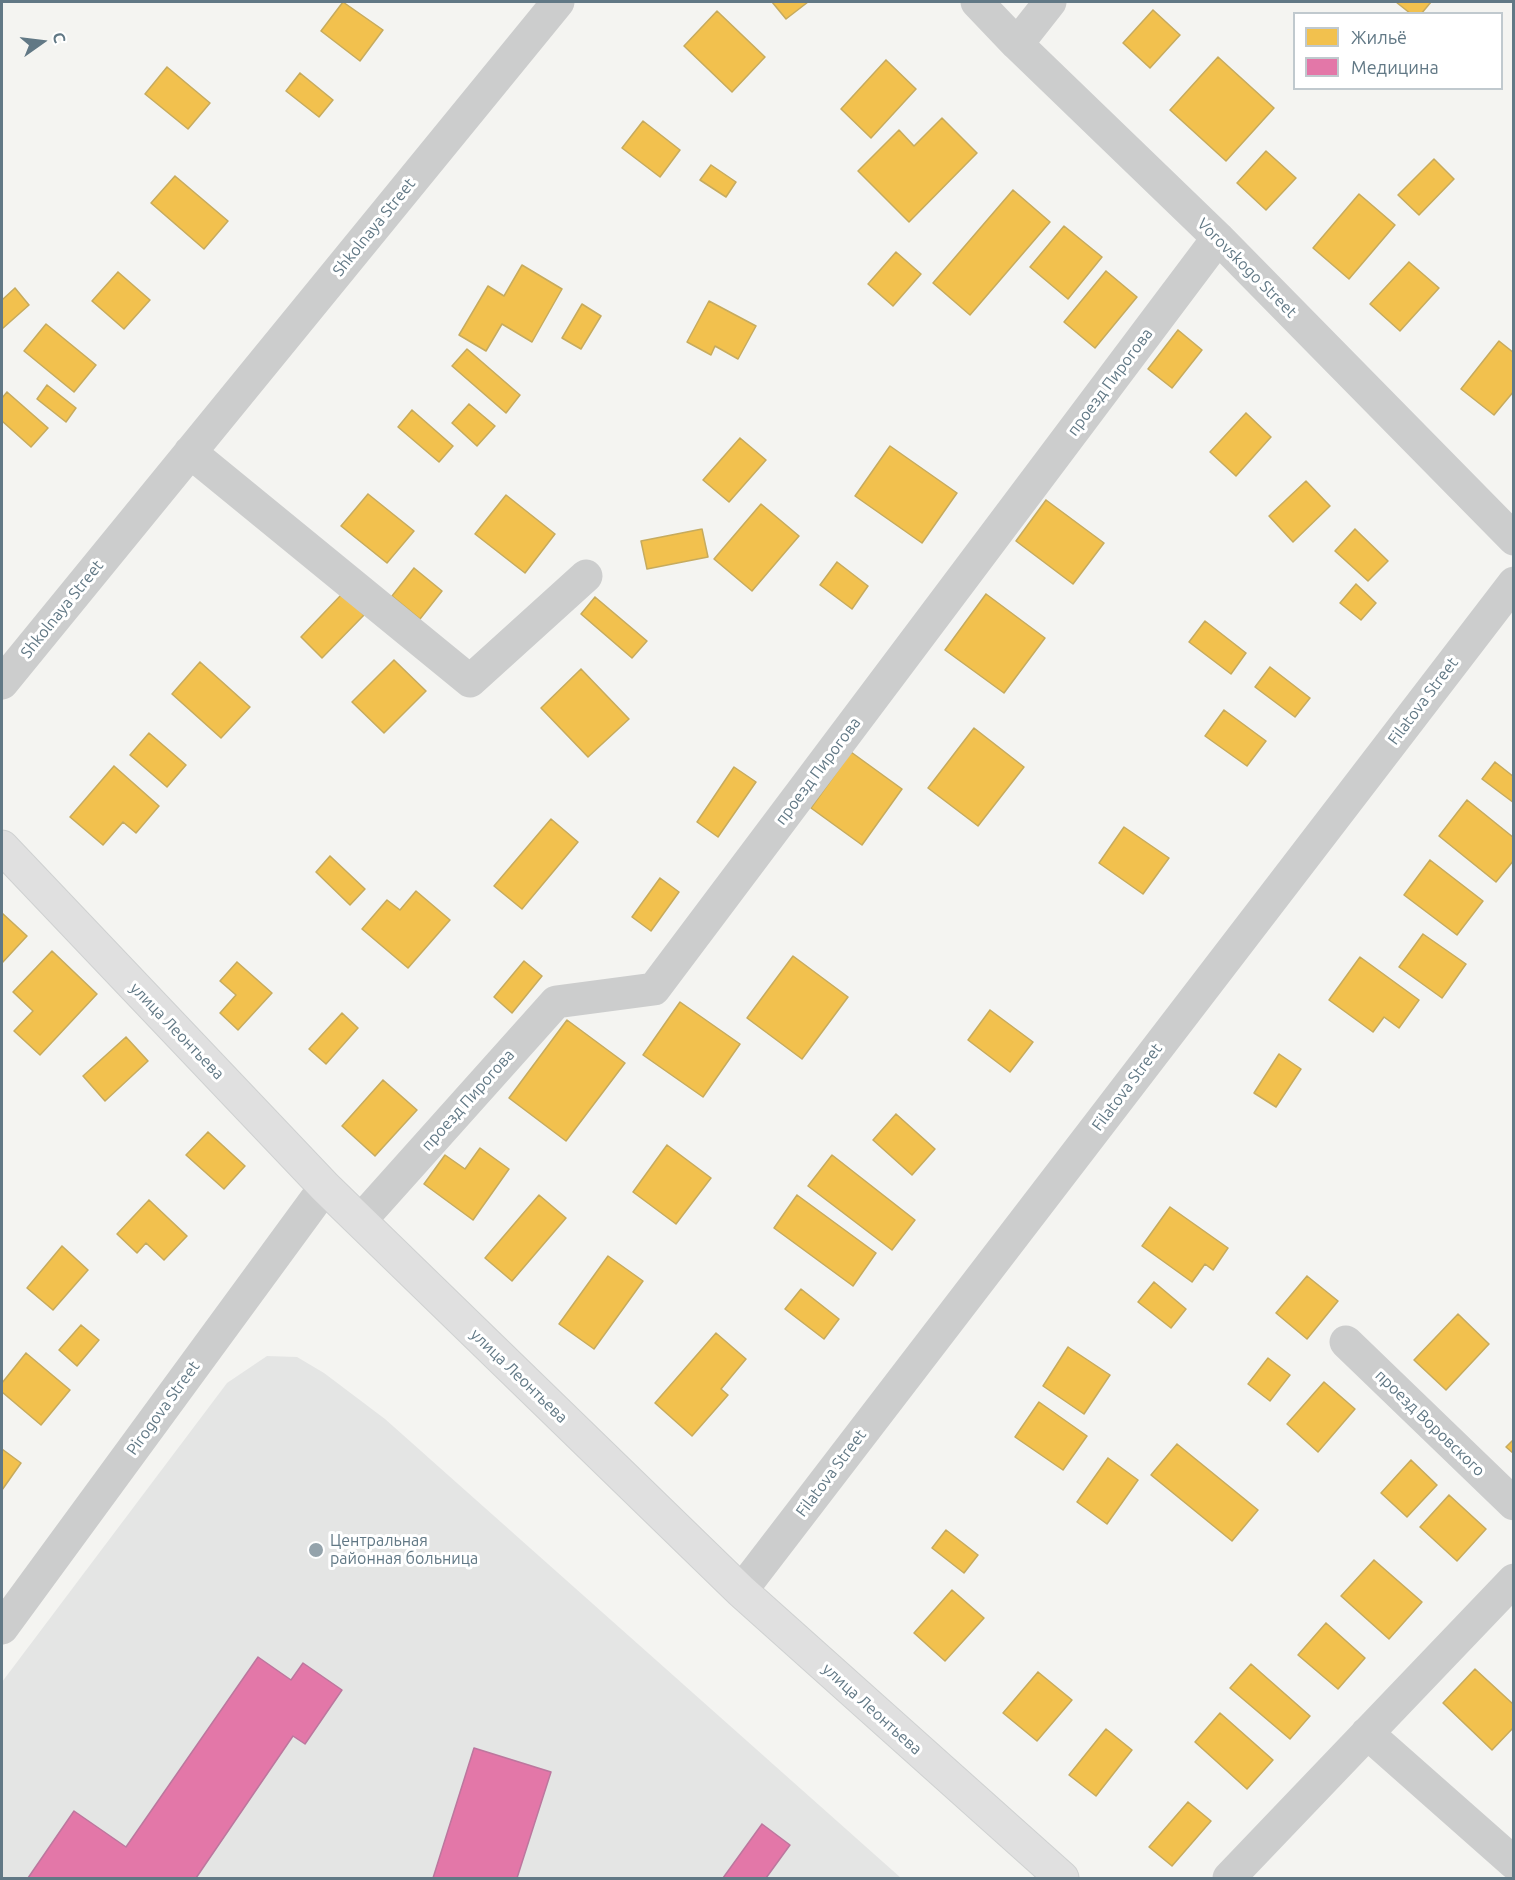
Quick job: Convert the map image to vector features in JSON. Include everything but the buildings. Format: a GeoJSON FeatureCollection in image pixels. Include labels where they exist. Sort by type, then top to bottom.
{"type":"FeatureCollection","features":[{"type":"Feature","properties":{"kind":"street","name":"Shkolnaya Street"},"geometry":{"type":"LineString","coordinates":[[2,683],[558,2]]}},
{"type":"Feature","properties":{"kind":"street","name":"Vorovskogo Street"},"geometry":{"type":"LineString","coordinates":[[977,2],[1017,44],[1218,238],[1514,539]]}},
{"type":"Feature","properties":{"kind":"street"},"geometry":{"type":"LineString","coordinates":[[1017,44],[1050,2]]}},
{"type":"Feature","properties":{"kind":"street","name":"проезд Пирогова"},"geometry":{"type":"LineString","coordinates":[[360,1221],[556,1002],[654,989],[1218,238]]}},
{"type":"Feature","properties":{"kind":"street"},"geometry":{"type":"LineString","coordinates":[[190,452],[470,681],[586,576]]}},
{"type":"Feature","properties":{"kind":"street","name":"Filatova Street"},"geometry":{"type":"LineString","coordinates":[[741,1591],[1514,583]]}},
{"type":"Feature","properties":{"kind":"street","name":"улица Леонтьева"},"geometry":{"type":"LineString","coordinates":[[2,847],[325,1187],[741,1591],[1062,1878]]}},
{"type":"Feature","properties":{"kind":"street","name":"Pirogova Street"},"geometry":{"type":"LineString","coordinates":[[2,1628],[325,1187]]}},
{"type":"Feature","properties":{"kind":"street","name":"проезд Воровского"},"geometry":{"type":"LineString","coordinates":[[1346,1342],[1514,1504]]}},
{"type":"Feature","properties":{"kind":"street"},"geometry":{"type":"LineString","coordinates":[[1229,1878],[1514,1580]]}},
{"type":"Feature","properties":{"kind":"street"},"geometry":{"type":"LineString","coordinates":[[1367,1733],[1514,1863]]}},
{"type":"Feature","properties":{"kind":"shaded area","name":"Центральная районная больница"},"geometry":{"type":"Polygon","coordinates":[[[267,1356],[297,1357],[324,1373],[385,1419],[901,1878],[2,1878],[2,1682],[227,1383],[267,1356]]]}},
{"type":"Feature","properties":{"kind":"place","name":"Центральная районная больница"},"geometry":{"type":"Point","coordinates":[316,1550]}}]}
